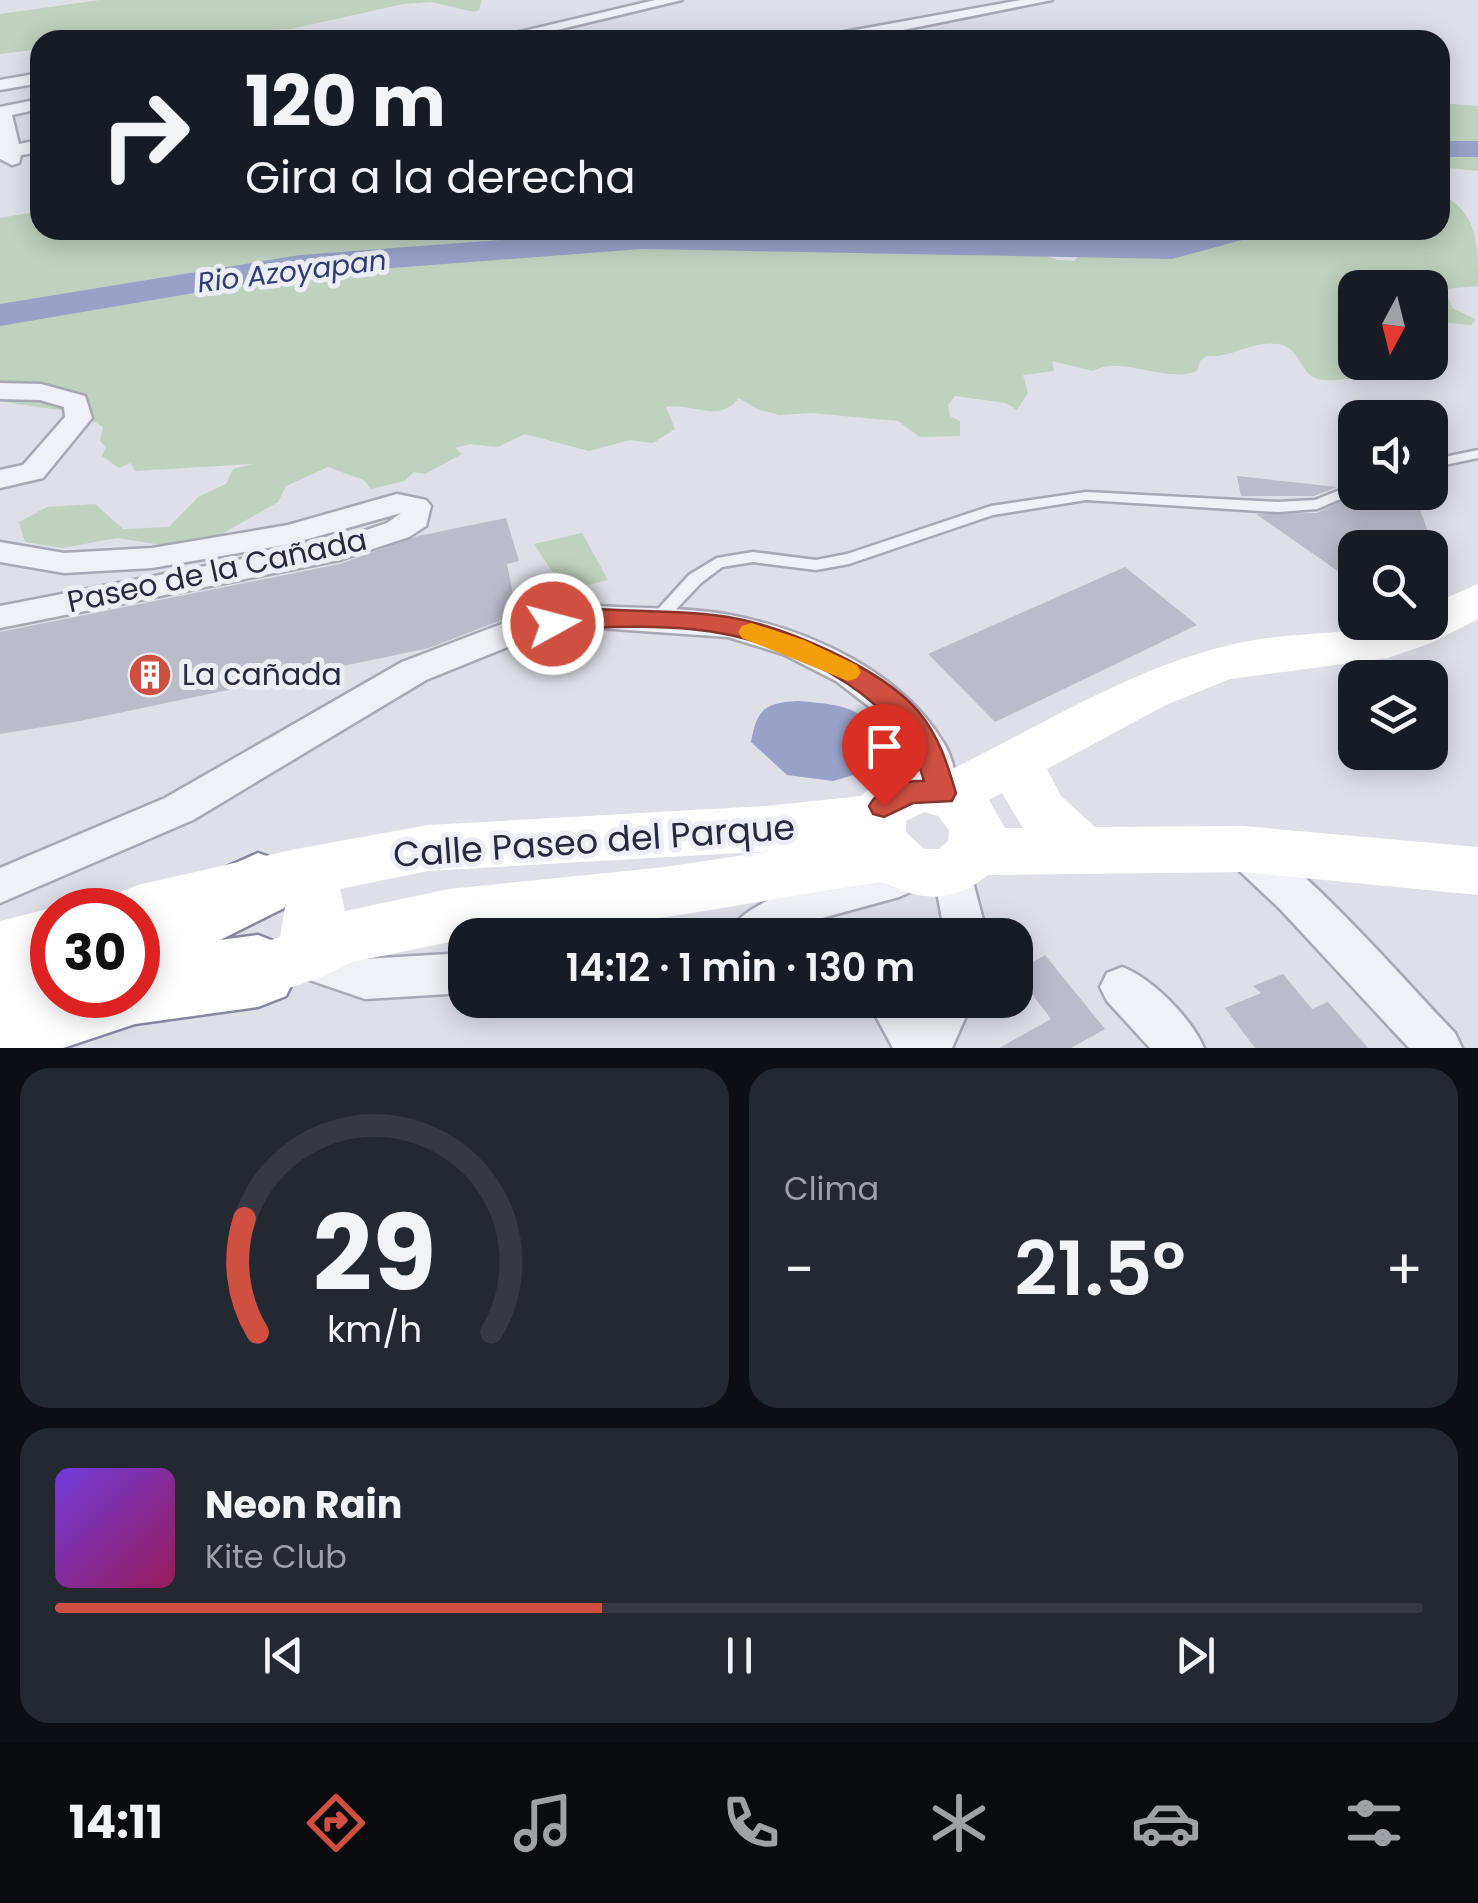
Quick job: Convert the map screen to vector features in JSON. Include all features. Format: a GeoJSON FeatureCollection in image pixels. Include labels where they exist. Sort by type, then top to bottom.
{"type":"FeatureCollection","features":[{"type":"Feature","properties":{"kind":"highway"},"geometry":{"type":"LineString","coordinates":[[160,933],[277,879]]}},
{"type":"Feature","properties":{"kind":"highway"},"geometry":{"type":"LineString","coordinates":[[160,984],[280,964]]}},
{"type":"Feature","properties":{"kind":"highway"},"geometry":{"type":"LineString","coordinates":[[0,987],[30,978]]}},
{"type":"Feature","properties":{"kind":"highway"},"geometry":{"type":"LineString","coordinates":[[0,1029],[36,1018]]}},
{"type":"Feature","properties":{"kind":"street"},"geometry":{"type":"LineString","coordinates":[[539,30],[675,0]]}},
{"type":"Feature","properties":{"kind":"street"},"geometry":{"type":"LineString","coordinates":[[882,30],[1045,0]]}},
{"type":"Feature","properties":{"kind":"street"},"geometry":{"type":"LineString","coordinates":[[0,85],[30,80]]}},
{"type":"Feature","properties":{"kind":"street"},"geometry":{"type":"LineString","coordinates":[[5,156],[1,112],[30,106]]}},
{"type":"Feature","properties":{"kind":"street"},"geometry":{"type":"LineString","coordinates":[[5,156],[30,149]]}},
{"type":"Feature","properties":{"kind":"street"},"geometry":{"type":"LineString","coordinates":[[5,156],[30,155]]}},
{"type":"Feature","properties":{"kind":"street"},"geometry":{"type":"LineString","coordinates":[[0,391],[41,392],[76,402],[79,418],[33,472],[0,478]]}},
{"type":"Feature","properties":{"kind":"street","name":"Paseo de la Cañada"},"geometry":{"type":"LineString","coordinates":[[0,552],[64,563],[152,558],[290,534],[397,502],[416,506],[415,519],[398,530],[339,550],[0,616]]}},
{"type":"Feature","properties":{"kind":"street"},"geometry":{"type":"LineString","coordinates":[[945,795],[1213,666],[1253,656],[1377,644],[1410,635],[1478,599]]}},
{"type":"Feature","properties":{"kind":"street"},"geometry":{"type":"LineString","coordinates":[[0,886],[179,808],[414,671],[520,628],[599,618],[697,621],[764,636],[848,672],[906,716],[930,750],[945,795]]}},
{"type":"Feature","properties":{"kind":"street"},"geometry":{"type":"LineString","coordinates":[[1018,763],[1032,800],[1054,828],[1082,849]]}},
{"type":"Feature","properties":{"kind":"street"},"geometry":{"type":"LineString","coordinates":[[772,918],[784,910],[837,900],[923,854],[977,824],[969,811],[945,795],[925,790],[894,796],[923,854],[955,918]]}},
{"type":"Feature","properties":{"kind":"street","name":"Calle Paseo del Parque"},"geometry":{"type":"LineString","coordinates":[[160,906],[428,848],[766,829],[923,854]]}},
{"type":"Feature","properties":{"kind":"street"},"geometry":{"type":"LineString","coordinates":[[1243,849],[1295,896],[1439,1048]]}},
{"type":"Feature","properties":{"kind":"street","name":"Calle Paseo del Parque"},"geometry":{"type":"LineString","coordinates":[[24,1048],[280,964],[341,938],[449,915],[665,892],[923,854],[1243,849],[1478,872]]}},
{"type":"Feature","properties":{"kind":"street"},"geometry":{"type":"LineString","coordinates":[[277,879],[313,893],[318,908],[280,964],[365,979],[448,973]]}},
{"type":"Feature","properties":{"kind":"street"},"geometry":{"type":"LineString","coordinates":[[0,948],[30,940]]}},
{"type":"Feature","properties":{"kind":"street"},"geometry":{"type":"LineString","coordinates":[[1122,987],[1181,1048]]}},
{"type":"Feature","properties":{"kind":"street"},"geometry":{"type":"LineString","coordinates":[[902,1018],[916,1048]]}},
{"type":"Feature","properties":{"kind":"street"},"geometry":{"type":"LineString","coordinates":[[929,1048],[943,1018]]}},
{"type":"Feature","properties":{"kind":"lane"},"geometry":{"type":"LineString","coordinates":[[1448,460],[1478,454]]}},
{"type":"Feature","properties":{"kind":"lane"},"geometry":{"type":"LineString","coordinates":[[657,619],[695,579],[717,563],[753,557],[816,565],[849,559],[991,511],[1086,496],[1278,507],[1317,504],[1338,495]]}},
{"type":"Feature","properties":{"kind":"green space"},"geometry":{"type":"Polygon","coordinates":[[[100,0],[482,0],[479,10],[474,12],[431,2],[403,4],[291,29],[30,30],[30,50],[0,54],[0,14],[100,0]]]}},
{"type":"Feature","properties":{"kind":"green space"},"geometry":{"type":"Polygon","coordinates":[[[1450,104],[1478,106],[1478,171],[1450,168],[1450,104]]]}},
{"type":"Feature","properties":{"kind":"green space"},"geometry":{"type":"Polygon","coordinates":[[[1450,199],[1462,210],[1473,230],[1478,286],[1448,289],[1448,270],[1338,270],[1338,380],[1312,376],[1286,346],[1269,343],[1207,356],[1200,361],[1197,371],[1184,374],[1116,366],[1093,371],[1052,361],[1054,371],[1023,375],[1028,393],[1017,410],[1006,403],[955,396],[948,405],[950,416],[960,421],[960,436],[920,437],[898,421],[811,413],[779,415],[757,409],[739,398],[731,406],[715,411],[666,407],[675,429],[653,443],[630,440],[589,451],[525,434],[498,447],[470,444],[455,448],[462,454],[425,474],[414,472],[404,481],[371,489],[364,480],[328,467],[286,486],[278,502],[220,535],[162,545],[117,538],[63,548],[25,542],[19,522],[47,507],[95,504],[123,529],[169,527],[198,497],[226,484],[233,469],[252,464],[135,471],[131,463],[119,468],[102,456],[106,447],[100,441],[103,427],[91,420],[65,411],[0,400],[0,218],[30,213],[30,240],[1014,240],[1020,247],[1058,260],[1074,261],[1084,251],[1075,243],[1450,240],[1450,199]]]}},
{"type":"Feature","properties":{"kind":"green space"},"geometry":{"type":"Polygon","coordinates":[[[1448,297],[1452,308],[1475,319],[1472,325],[1449,323],[1448,297]]]}},
{"type":"Feature","properties":{"kind":"green space"},"geometry":{"type":"Polygon","coordinates":[[[582,533],[608,580],[565,591],[534,544],[582,533]]]}},
{"type":"Feature","properties":{"kind":"water"},"geometry":{"type":"Polygon","coordinates":[[[798,701],[846,708],[866,720],[878,741],[864,772],[833,781],[787,775],[751,742],[764,710],[798,701]]]}},
{"type":"Feature","properties":{"kind":"building"},"geometry":{"type":"Polygon","coordinates":[[[1237,476],[1337,487],[1314,496],[1241,496],[1237,476]]]}},
{"type":"Feature","properties":{"kind":"building"},"geometry":{"type":"Polygon","coordinates":[[[1338,503],[1338,510],[1420,510],[1427,530],[1338,530],[1338,571],[1256,514],[1317,513],[1338,503]]]}},
{"type":"Feature","properties":{"kind":"building","name":"La cañada"},"geometry":{"type":"Polygon","coordinates":[[[506,518],[519,561],[507,564],[517,614],[429,648],[0,734],[0,632],[340,564],[418,536],[506,518]]]}},
{"type":"Feature","properties":{"kind":"building"},"geometry":{"type":"Polygon","coordinates":[[[1125,567],[1197,625],[995,722],[928,654],[1125,567]]]}},
{"type":"Feature","properties":{"kind":"building"},"geometry":{"type":"Polygon","coordinates":[[[1045,955],[1105,1029],[1071,1048],[999,1048],[1051,1019],[1033,996],[1033,962],[1045,955]]]}},
{"type":"Feature","properties":{"kind":"building"},"geometry":{"type":"Polygon","coordinates":[[[1283,974],[1312,1009],[1328,1002],[1368,1048],[1255,1048],[1225,1008],[1261,993],[1253,986],[1283,974]]]}},
{"type":"Feature","properties":{"kind":"waterway","name":"Rio Azoyapan"},"geometry":{"type":"LineString","coordinates":[[1450,149],[1478,149]]}},
{"type":"Feature","properties":{"kind":"waterway","name":"Rio Azoyapan"},"geometry":{"type":"LineString","coordinates":[[0,315],[300,265],[629,240]]}},
{"type":"Feature","properties":{"kind":"waterway","name":"Rio Azoyapan"},"geometry":{"type":"LineString","coordinates":[[695,240],[1172,249],[1205,240]]}},
{"type":"Feature","properties":{"kind":"slow traffic"},"geometry":{"type":"LineString","coordinates":[[751,632],[795,646],[848,672]]}},
{"type":"Feature","properties":{"kind":"place","name":"La cañada"},"geometry":{"type":"Point","coordinates":[150,675]}},
{"type":"Feature","properties":{"kind":"route"},"geometry":{"type":"LineString","coordinates":[[553,624],[599,618],[697,621],[729,626],[795,646],[848,672],[906,716],[930,750],[942,793],[908,791],[894,796],[884,806]]}}]}
